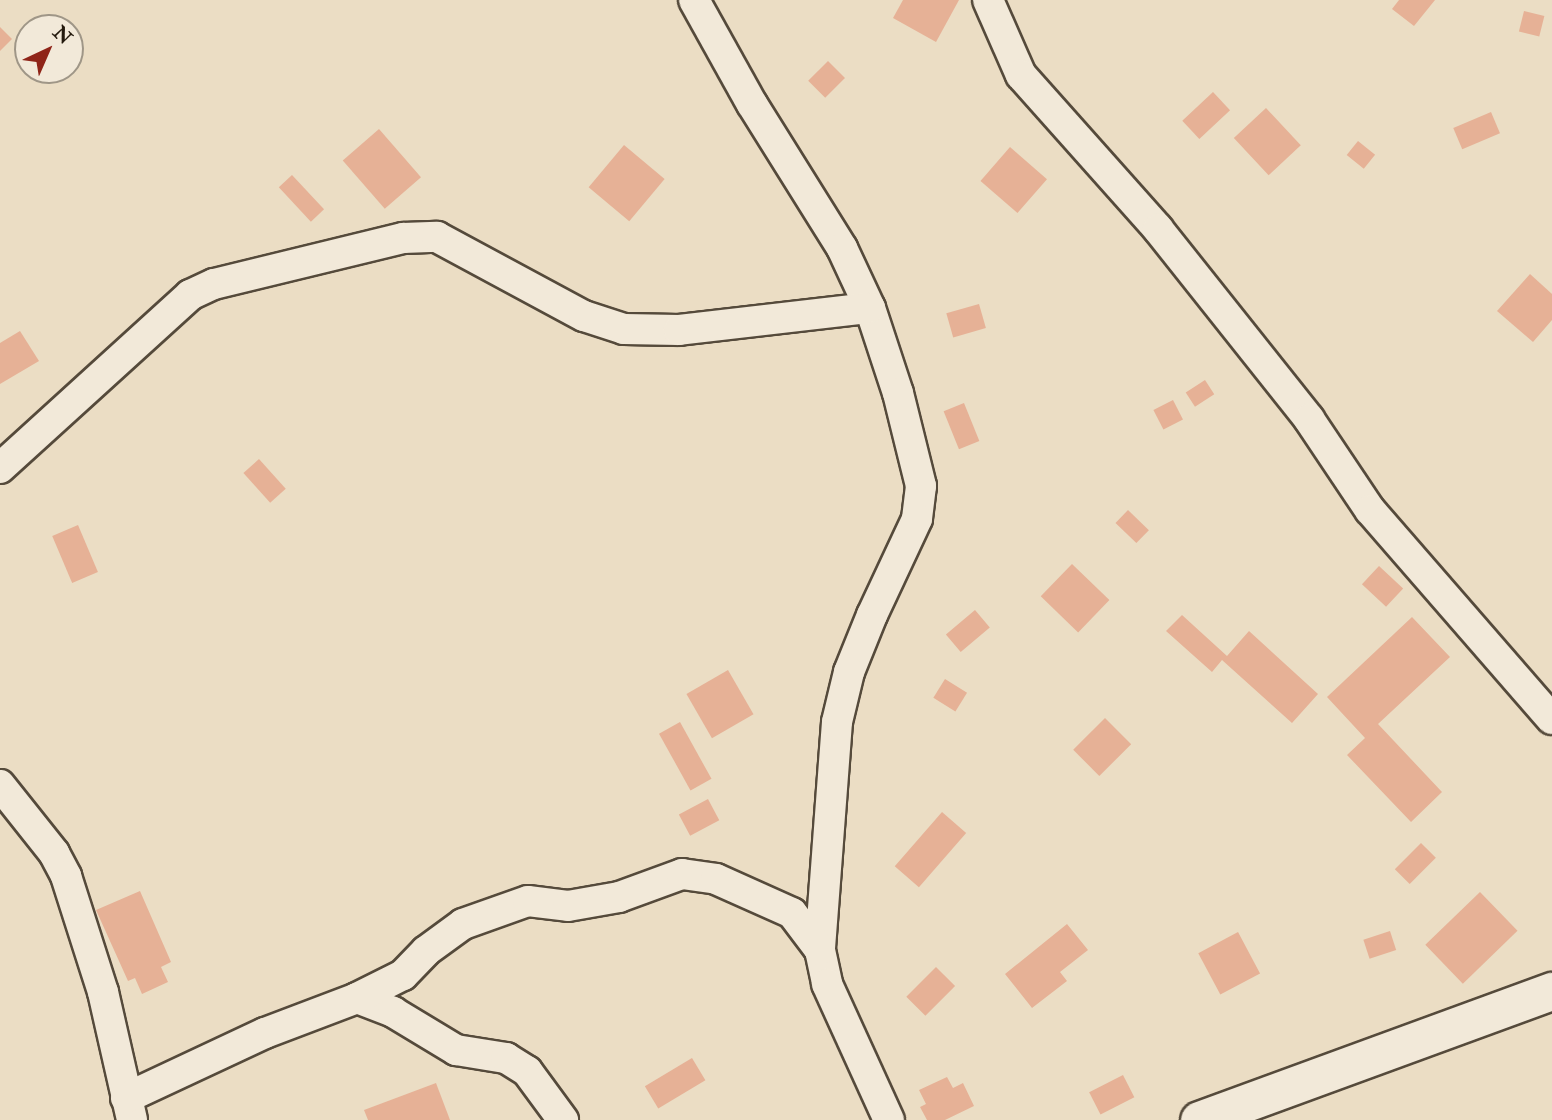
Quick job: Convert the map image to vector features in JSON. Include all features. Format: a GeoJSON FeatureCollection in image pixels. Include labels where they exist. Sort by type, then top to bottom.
{"type":"FeatureCollection","features":[{"type":"Feature","properties":{"kind":"street"},"geometry":{"type":"LineString","coordinates":[[694,0],[752,104],[842,248],[870,308],[914,445],[921,486],[918,519],[867,626],[836,722],[831,855],[820,950],[827,984],[889,1120]]}},
{"type":"Feature","properties":{"kind":"street"},"geometry":{"type":"LineString","coordinates":[[988,0],[1021,75],[1158,229],[1309,419],[1370,510],[1552,719]]}},
{"type":"Feature","properties":{"kind":"street"},"geometry":{"type":"LineString","coordinates":[[0,468],[190,296],[214,284],[403,238],[438,237],[584,316],[624,330],[679,330],[870,308]]}},
{"type":"Feature","properties":{"kind":"street"},"geometry":{"type":"LineString","coordinates":[[0,786],[54,853],[66,876],[103,992],[129,1109],[265,1033],[357,998],[403,975],[426,951],[463,924],[497,909],[528,901],[568,906],[619,897],[682,874],[716,879],[792,913],[820,950]]}},
{"type":"Feature","properties":{"kind":"street"},"geometry":{"type":"LineString","coordinates":[[1199,1120],[1552,991]]}},
{"type":"Feature","properties":{"kind":"street"},"geometry":{"type":"LineString","coordinates":[[357,998],[393,1012],[456,1050],[506,1058],[527,1071],[563,1120]]}},
{"type":"Feature","properties":{"kind":"building"},"geometry":{"type":"Polygon","coordinates":[[[903,0],[959,0],[936,42],[893,18],[903,0]]]}},
{"type":"Feature","properties":{"kind":"building"},"geometry":{"type":"Polygon","coordinates":[[[1399,0],[1435,0],[1414,26],[1392,9],[1399,0]]]}},
{"type":"Feature","properties":{"kind":"building"},"geometry":{"type":"Polygon","coordinates":[[[1524,11],[1544,16],[1539,36],[1519,31],[1524,11]]]}},
{"type":"Feature","properties":{"kind":"building"},"geometry":{"type":"Polygon","coordinates":[[[0,27],[12,39],[0,51],[0,27]]]}},
{"type":"Feature","properties":{"kind":"building"},"geometry":{"type":"Polygon","coordinates":[[[828,61],[845,78],[825,98],[808,81],[828,61]]]}},
{"type":"Feature","properties":{"kind":"building"},"geometry":{"type":"Polygon","coordinates":[[[1213,92],[1230,110],[1199,139],[1182,121],[1213,92]]]}},
{"type":"Feature","properties":{"kind":"building"},"geometry":{"type":"Polygon","coordinates":[[[1266,108],[1301,145],[1269,175],[1234,138],[1266,108]]]}},
{"type":"Feature","properties":{"kind":"building"},"geometry":{"type":"Polygon","coordinates":[[[1491,112],[1500,133],[1462,149],[1453,128],[1491,112]]]}},
{"type":"Feature","properties":{"kind":"building"},"geometry":{"type":"Polygon","coordinates":[[[379,129],[421,177],[385,209],[343,160],[379,129]]]}},
{"type":"Feature","properties":{"kind":"building"},"geometry":{"type":"Polygon","coordinates":[[[1358,141],[1375,155],[1364,169],[1347,155],[1358,141]]]}},
{"type":"Feature","properties":{"kind":"building"},"geometry":{"type":"Polygon","coordinates":[[[624,145],[665,179],[629,221],[589,187],[624,145]]]}},
{"type":"Feature","properties":{"kind":"building"},"geometry":{"type":"Polygon","coordinates":[[[1010,147],[1047,179],[1017,213],[980,181],[1010,147]]]}},
{"type":"Feature","properties":{"kind":"building"},"geometry":{"type":"Polygon","coordinates":[[[292,175],[324,209],[311,222],[279,187],[292,175]]]}},
{"type":"Feature","properties":{"kind":"building"},"geometry":{"type":"Polygon","coordinates":[[[1530,274],[1552,294],[1552,320],[1533,342],[1497,311],[1530,274]]]}},
{"type":"Feature","properties":{"kind":"building"},"geometry":{"type":"Polygon","coordinates":[[[979,304],[986,328],[953,337],[946,313],[979,304]]]}},
{"type":"Feature","properties":{"kind":"building"},"geometry":{"type":"Polygon","coordinates":[[[20,331],[39,361],[0,384],[0,343],[20,331]]]}},
{"type":"Feature","properties":{"kind":"building"},"geometry":{"type":"Polygon","coordinates":[[[1205,380],[1214,394],[1195,407],[1186,393],[1205,380]]]}},
{"type":"Feature","properties":{"kind":"building"},"geometry":{"type":"Polygon","coordinates":[[[1173,400],[1183,420],[1163,430],[1153,410],[1173,400]]]}},
{"type":"Feature","properties":{"kind":"building"},"geometry":{"type":"Polygon","coordinates":[[[964,403],[979,441],[959,449],[944,411],[964,403]]]}},
{"type":"Feature","properties":{"kind":"building"},"geometry":{"type":"Polygon","coordinates":[[[259,459],[286,489],[270,503],[243,473],[259,459]]]}},
{"type":"Feature","properties":{"kind":"building"},"geometry":{"type":"Polygon","coordinates":[[[1128,510],[1149,530],[1136,543],[1115,523],[1128,510]]]}},
{"type":"Feature","properties":{"kind":"building"},"geometry":{"type":"Polygon","coordinates":[[[78,525],[98,572],[72,583],[52,536],[78,525]]]}},
{"type":"Feature","properties":{"kind":"building"},"geometry":{"type":"Polygon","coordinates":[[[1072,564],[1109,600],[1078,632],[1041,596],[1072,564]]]}},
{"type":"Feature","properties":{"kind":"building"},"geometry":{"type":"Polygon","coordinates":[[[1379,566],[1403,589],[1386,607],[1362,584],[1379,566]]]}},
{"type":"Feature","properties":{"kind":"building"},"geometry":{"type":"Polygon","coordinates":[[[975,610],[990,628],[961,652],[946,634],[975,610]]]}},
{"type":"Feature","properties":{"kind":"building"},"geometry":{"type":"Polygon","coordinates":[[[1182,615],[1227,656],[1249,631],[1318,694],[1292,723],[1222,660],[1212,672],[1166,631],[1182,615]]]}},
{"type":"Feature","properties":{"kind":"building"},"geometry":{"type":"Polygon","coordinates":[[[1412,617],[1450,657],[1378,724],[1442,792],[1411,822],[1347,755],[1365,738],[1327,697],[1412,617]]]}},
{"type":"Feature","properties":{"kind":"building"},"geometry":{"type":"Polygon","coordinates":[[[728,670],[754,714],[712,738],[686,694],[728,670]]]}},
{"type":"Feature","properties":{"kind":"building"},"geometry":{"type":"Polygon","coordinates":[[[945,679],[967,693],[955,711],[933,698],[945,679]]]}},
{"type":"Feature","properties":{"kind":"building"},"geometry":{"type":"Polygon","coordinates":[[[1105,718],[1131,744],[1099,776],[1073,750],[1105,718]]]}},
{"type":"Feature","properties":{"kind":"building"},"geometry":{"type":"Polygon","coordinates":[[[680,722],[712,779],[691,790],[659,734],[680,722]]]}},
{"type":"Feature","properties":{"kind":"building"},"geometry":{"type":"Polygon","coordinates":[[[708,799],[719,820],[690,836],[679,814],[708,799]]]}},
{"type":"Feature","properties":{"kind":"building"},"geometry":{"type":"Polygon","coordinates":[[[942,812],[966,833],[919,887],[895,866],[942,812]]]}},
{"type":"Feature","properties":{"kind":"building"},"geometry":{"type":"Polygon","coordinates":[[[1421,843],[1436,858],[1410,884],[1395,869],[1421,843]]]}},
{"type":"Feature","properties":{"kind":"building"},"geometry":{"type":"Polygon","coordinates":[[[140,891],[171,962],[161,967],[168,982],[142,994],[135,978],[128,981],[96,910],[140,891]]]}},
{"type":"Feature","properties":{"kind":"building"},"geometry":{"type":"Polygon","coordinates":[[[1480,892],[1518,931],[1463,984],[1425,945],[1480,892]]]}},
{"type":"Feature","properties":{"kind":"building"},"geometry":{"type":"Polygon","coordinates":[[[1067,924],[1088,950],[1060,972],[1067,981],[1032,1008],[1005,974],[1067,924]]]}},
{"type":"Feature","properties":{"kind":"building"},"geometry":{"type":"Polygon","coordinates":[[[1390,931],[1396,950],[1370,959],[1363,940],[1390,931]]]}},
{"type":"Feature","properties":{"kind":"building"},"geometry":{"type":"Polygon","coordinates":[[[1238,932],[1260,973],[1220,995],[1198,953],[1238,932]]]}},
{"type":"Feature","properties":{"kind":"building"},"geometry":{"type":"Polygon","coordinates":[[[936,967],[955,986],[925,1016],[906,997],[936,967]]]}},
{"type":"Feature","properties":{"kind":"building"},"geometry":{"type":"Polygon","coordinates":[[[692,1058],[705,1080],[658,1109],[645,1086],[692,1058]]]}},
{"type":"Feature","properties":{"kind":"building"},"geometry":{"type":"Polygon","coordinates":[[[1123,1075],[1134,1097],[1100,1115],[1089,1092],[1123,1075]]]}},
{"type":"Feature","properties":{"kind":"building"},"geometry":{"type":"Polygon","coordinates":[[[947,1077],[953,1088],[963,1083],[974,1106],[945,1120],[927,1120],[920,1107],[926,1104],[919,1090],[947,1077]]]}},
{"type":"Feature","properties":{"kind":"building"},"geometry":{"type":"Polygon","coordinates":[[[436,1083],[450,1120],[368,1120],[364,1110],[436,1083]]]}}]}
